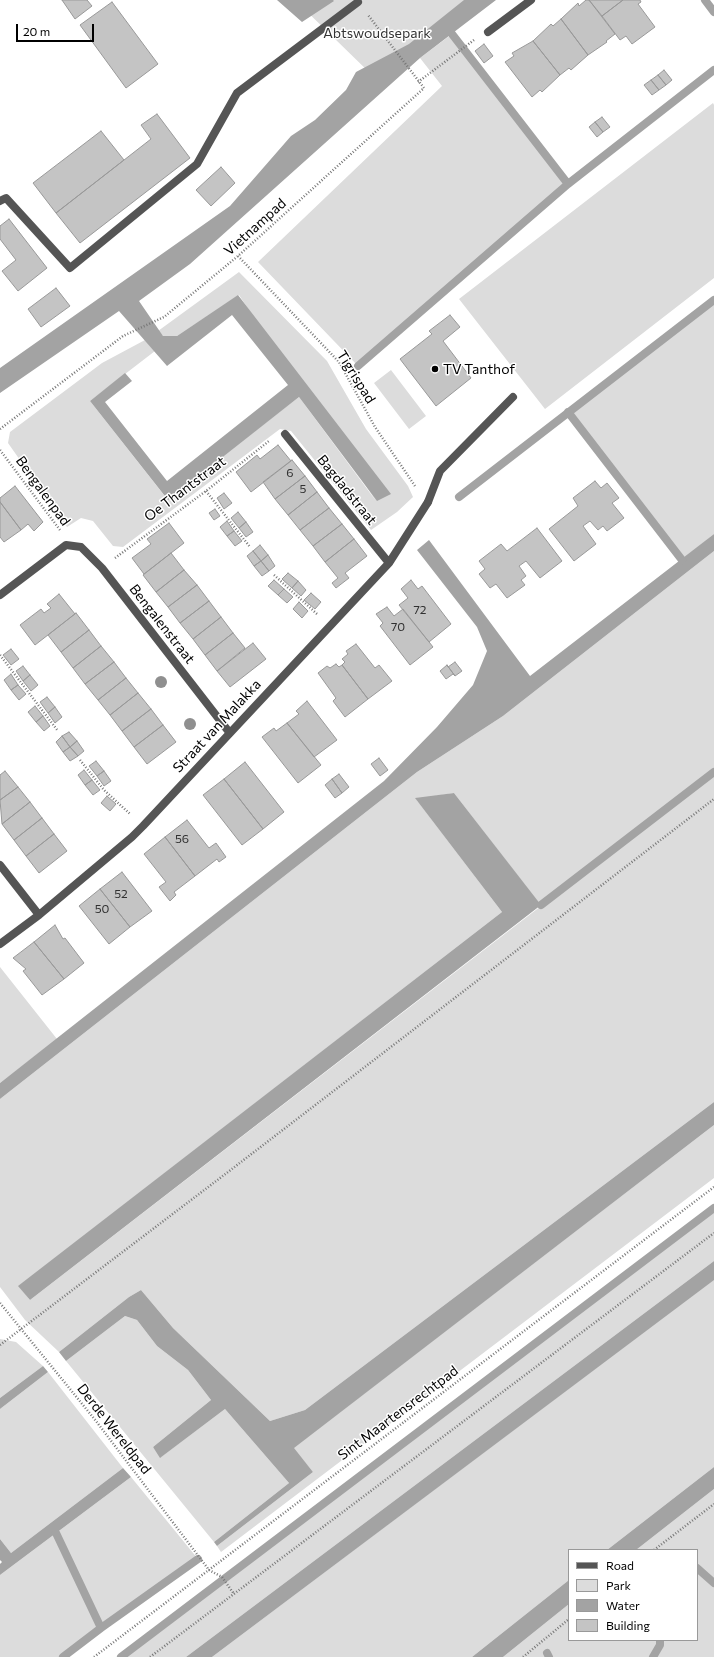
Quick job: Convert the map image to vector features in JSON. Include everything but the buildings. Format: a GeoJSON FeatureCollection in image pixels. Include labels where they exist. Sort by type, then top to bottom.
{"type":"FeatureCollection","features":[{"type":"Feature","properties":{"kind":"street"},"geometry":{"type":"LineString","coordinates":[[488,32],[531,0]]}},
{"type":"Feature","properties":{"kind":"street"},"geometry":{"type":"LineString","coordinates":[[0,201],[6,198],[70,268],[197,164],[237,93],[358,2]]}},
{"type":"Feature","properties":{"kind":"street","name":"Straat van Malakka"},"geometry":{"type":"LineString","coordinates":[[0,944],[39,915],[132,837],[143,826],[388,562],[428,502],[440,471],[513,397]]}},
{"type":"Feature","properties":{"kind":"street","name":"Bagdadstraat"},"geometry":{"type":"LineString","coordinates":[[285,434],[388,562]]}},
{"type":"Feature","properties":{"kind":"street"},"geometry":{"type":"LineString","coordinates":[[0,595],[66,545]]}},
{"type":"Feature","properties":{"kind":"street","name":"Bengalenstraat"},"geometry":{"type":"LineString","coordinates":[[66,545],[81,547],[102,568],[229,732]]}},
{"type":"Feature","properties":{"kind":"street"},"geometry":{"type":"LineString","coordinates":[[0,865],[39,915]]}},
{"type":"Feature","properties":{"kind":"path"},"geometry":{"type":"LineString","coordinates":[[358,2],[418,82],[470,42]]}},
{"type":"Feature","properties":{"kind":"path","name":"Vietnampad"},"geometry":{"type":"LineString","coordinates":[[0,429],[123,336],[164,317],[238,256],[424,88],[418,82]]}},
{"type":"Feature","properties":{"kind":"path","name":"Tigrispad"},"geometry":{"type":"LineString","coordinates":[[238,256],[338,362],[375,427],[403,470],[428,502]]}},
{"type":"Feature","properties":{"kind":"path","name":"Oe Thantstraat"},"geometry":{"type":"LineString","coordinates":[[102,568],[206,491],[271,439],[285,434]]}},
{"type":"Feature","properties":{"kind":"path","name":"Bengalenpad"},"geometry":{"type":"LineString","coordinates":[[0,450],[63,533],[66,545]]}},
{"type":"Feature","properties":{"kind":"path"},"geometry":{"type":"LineString","coordinates":[[206,491],[250,547]]}},
{"type":"Feature","properties":{"kind":"path"},"geometry":{"type":"LineString","coordinates":[[274,575],[329,626]]}},
{"type":"Feature","properties":{"kind":"path"},"geometry":{"type":"LineString","coordinates":[[0,655],[58,731]]}},
{"type":"Feature","properties":{"kind":"path"},"geometry":{"type":"LineString","coordinates":[[80,760],[104,790],[143,826]]}},
{"type":"Feature","properties":{"kind":"path"},"geometry":{"type":"LineString","coordinates":[[0,1345],[241,1163],[714,799]]}},
{"type":"Feature","properties":{"kind":"path","name":"Sint Maartensrechtpad"},"geometry":{"type":"LineString","coordinates":[[94,1657],[714,1187]]}},
{"type":"Feature","properties":{"kind":"path"},"geometry":{"type":"LineString","coordinates":[[150,1657],[714,1233]]}},
{"type":"Feature","properties":{"kind":"path","name":"Derde Wereldpad"},"geometry":{"type":"LineString","coordinates":[[0,1303],[96,1420],[209,1570]]}},
{"type":"Feature","properties":{"kind":"path"},"geometry":{"type":"LineString","coordinates":[[655,1549],[714,1504]]}},
{"type":"Feature","properties":{"kind":"path"},"geometry":{"type":"LineString","coordinates":[[209,1570],[222,1577],[234,1594]]}},
{"type":"Feature","properties":{"kind":"path"},"geometry":{"type":"LineString","coordinates":[[523,1657],[568,1620]]}},
{"type":"Feature","properties":{"kind":"green space","name":"Abtswoudsepark"},"geometry":{"type":"Polygon","coordinates":[[[295,0],[481,0],[373,76],[295,0]]]}},
{"type":"Feature","properties":{"kind":"green space"},"geometry":{"type":"Polygon","coordinates":[[[452,34],[568,184],[358,366],[258,262],[442,86],[420,58],[452,34]]]}},
{"type":"Feature","properties":{"kind":"green space"},"geometry":{"type":"Polygon","coordinates":[[[713,103],[714,278],[545,409],[459,299],[713,103]]]}},
{"type":"Feature","properties":{"kind":"green space"},"geometry":{"type":"Polygon","coordinates":[[[239,272],[327,361],[366,429],[408,486],[413,497],[397,512],[371,530],[291,431],[280,429],[123,547],[113,546],[93,521],[81,518],[67,527],[8,443],[10,432],[102,363],[145,340],[155,351],[90,401],[167,499],[299,397],[376,501],[239,295],[177,336],[163,336],[158,331],[239,272]]]}},
{"type":"Feature","properties":{"kind":"green space"},"geometry":{"type":"Polygon","coordinates":[[[714,300],[714,534],[682,560],[568,412],[714,300]]]}},
{"type":"Feature","properties":{"kind":"green space"},"geometry":{"type":"Polygon","coordinates":[[[391,370],[426,416],[409,429],[374,383],[391,370]]]}},
{"type":"Feature","properties":{"kind":"green space"},"geometry":{"type":"Polygon","coordinates":[[[714,551],[714,1102],[305,1410],[270,1421],[173,1328],[141,1290],[129,1297],[59,1352],[25,1320],[0,1287],[0,1099],[417,772],[503,716],[714,551]],[[454,793],[416,799],[502,912],[19,1286],[30,1300],[541,906],[454,793]]]}},
{"type":"Feature","properties":{"kind":"green space"},"geometry":{"type":"Polygon","coordinates":[[[0,967],[57,1039],[0,1083],[0,967]]]}},
{"type":"Feature","properties":{"kind":"green space"},"geometry":{"type":"Polygon","coordinates":[[[714,1125],[714,1178],[221,1552],[217,1546],[313,1472],[293,1448],[714,1125]]]}},
{"type":"Feature","properties":{"kind":"green space"},"geometry":{"type":"Polygon","coordinates":[[[714,1208],[714,1261],[186,1657],[121,1657],[714,1208]]]}},
{"type":"Feature","properties":{"kind":"green space"},"geometry":{"type":"Polygon","coordinates":[[[714,1279],[714,1467],[608,1549],[568,1549],[568,1581],[472,1657],[212,1657],[714,1279]]]}},
{"type":"Feature","properties":{"kind":"green space"},"geometry":{"type":"Polygon","coordinates":[[[125,1316],[137,1320],[157,1346],[188,1370],[211,1400],[153,1447],[161,1457],[225,1409],[289,1483],[214,1542],[66,1361],[125,1316]]]}},
{"type":"Feature","properties":{"kind":"green space"},"geometry":{"type":"Polygon","coordinates":[[[0,1339],[16,1342],[43,1366],[0,1398],[0,1339]]]}},
{"type":"Feature","properties":{"kind":"green space"},"geometry":{"type":"Polygon","coordinates":[[[48,1372],[123,1468],[11,1553],[0,1539],[0,1409],[48,1372]]]}},
{"type":"Feature","properties":{"kind":"green space"},"geometry":{"type":"Polygon","coordinates":[[[131,1477],[198,1559],[63,1657],[0,1657],[0,1575],[131,1477]]]}},
{"type":"Feature","properties":{"kind":"green space"},"geometry":{"type":"Polygon","coordinates":[[[714,1489],[714,1657],[503,1657],[568,1605],[568,1641],[698,1641],[698,1549],[637,1549],[714,1489]]]}},
{"type":"Feature","properties":{"kind":"water"},"geometry":{"type":"Polygon","coordinates":[[[277,0],[333,0],[334,1],[302,22],[277,0]]]}},
{"type":"Feature","properties":{"kind":"water"},"geometry":{"type":"Polygon","coordinates":[[[464,0],[496,0],[420,58],[190,264],[139,301],[163,336],[177,336],[238,295],[391,494],[377,501],[299,397],[168,500],[90,401],[125,373],[132,381],[105,402],[167,481],[288,385],[232,315],[167,366],[119,311],[0,393],[0,368],[230,206],[291,136],[315,120],[346,90],[356,72],[409,44],[464,0]]]}},
{"type":"Feature","properties":{"kind":"water"},"geometry":{"type":"Polygon","coordinates":[[[714,534],[714,551],[503,716],[417,772],[0,1099],[0,1083],[384,781],[437,727],[473,685],[487,651],[477,627],[417,550],[429,540],[530,676],[714,534]]]}},
{"type":"Feature","properties":{"kind":"water"},"geometry":{"type":"Polygon","coordinates":[[[454,793],[541,905],[30,1300],[18,1286],[502,912],[415,798],[454,793]]]}},
{"type":"Feature","properties":{"kind":"water"},"geometry":{"type":"Polygon","coordinates":[[[714,1102],[714,1125],[294,1448],[313,1472],[217,1546],[214,1542],[289,1483],[225,1409],[160,1458],[153,1447],[211,1400],[188,1370],[157,1346],[137,1320],[125,1316],[66,1361],[59,1352],[129,1297],[141,1290],[173,1328],[270,1421],[305,1410],[714,1102]]]}},
{"type":"Feature","properties":{"kind":"water"},"geometry":{"type":"Polygon","coordinates":[[[714,1261],[714,1280],[212,1657],[186,1657],[714,1261]]]}},
{"type":"Feature","properties":{"kind":"water"},"geometry":{"type":"Polygon","coordinates":[[[43,1366],[48,1372],[0,1409],[0,1398],[43,1366]]]}},
{"type":"Feature","properties":{"kind":"water"},"geometry":{"type":"Polygon","coordinates":[[[714,1467],[714,1489],[637,1549],[608,1549],[714,1467]]]}},
{"type":"Feature","properties":{"kind":"water"},"geometry":{"type":"Polygon","coordinates":[[[123,1468],[131,1477],[0,1575],[0,1564],[2,1562],[0,1560],[0,1539],[11,1553],[123,1468]]]}},
{"type":"Feature","properties":{"kind":"water"},"geometry":{"type":"Polygon","coordinates":[[[568,1581],[568,1605],[503,1657],[472,1657],[568,1581]]]}},
{"type":"Feature","properties":{"kind":"waterway"},"geometry":{"type":"LineString","coordinates":[[705,0],[714,12]]}},
{"type":"Feature","properties":{"kind":"waterway"},"geometry":{"type":"LineString","coordinates":[[452,34],[568,184],[714,70]]}},
{"type":"Feature","properties":{"kind":"waterway"},"geometry":{"type":"LineString","coordinates":[[358,366],[568,184]]}},
{"type":"Feature","properties":{"kind":"waterway"},"geometry":{"type":"LineString","coordinates":[[459,497],[714,300]]}},
{"type":"Feature","properties":{"kind":"waterway"},"geometry":{"type":"LineString","coordinates":[[568,412],[682,560]]}},
{"type":"Feature","properties":{"kind":"waterway"},"geometry":{"type":"LineString","coordinates":[[541,905],[714,772]]}},
{"type":"Feature","properties":{"kind":"waterway"},"geometry":{"type":"LineString","coordinates":[[121,1657],[714,1208]]}},
{"type":"Feature","properties":{"kind":"waterway"},"geometry":{"type":"LineString","coordinates":[[56,1533],[101,1628],[198,1559]]}},
{"type":"Feature","properties":{"kind":"waterway"},"geometry":{"type":"LineString","coordinates":[[698,1569],[714,1583]]}},
{"type":"Feature","properties":{"kind":"waterway"},"geometry":{"type":"LineString","coordinates":[[63,1657],[101,1628]]}},
{"type":"Feature","properties":{"kind":"waterway"},"geometry":{"type":"LineString","coordinates":[[653,1657],[660,1645],[660,1641]]}},
{"type":"Feature","properties":{"kind":"waterway"},"geometry":{"type":"LineString","coordinates":[[547,1653],[549,1657]]}},
{"type":"Feature","properties":{"kind":"place","name":"TV Tanthof"},"geometry":{"type":"Point","coordinates":[435,369]}}]}
